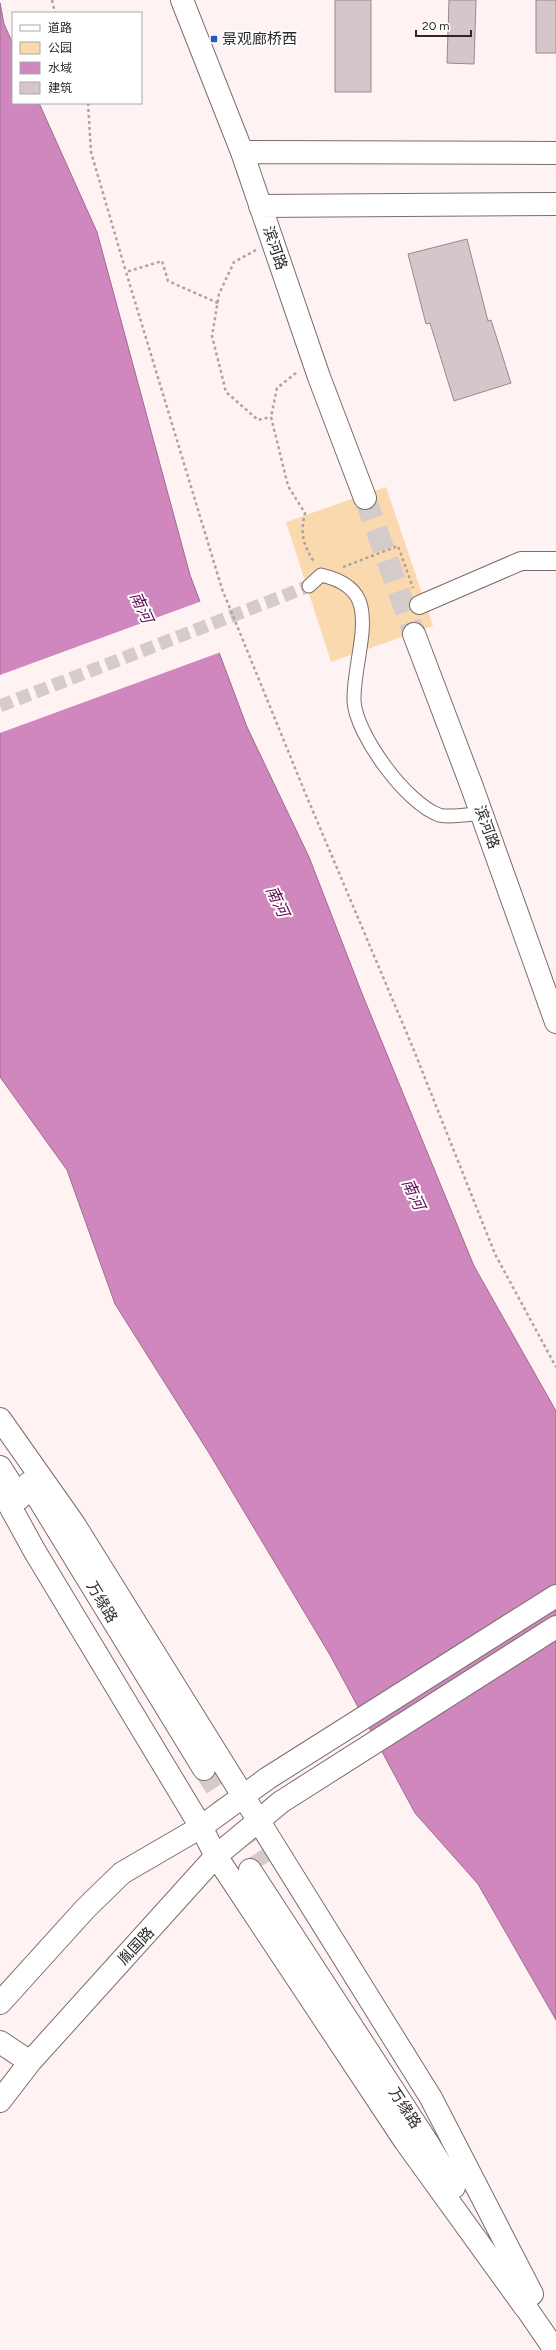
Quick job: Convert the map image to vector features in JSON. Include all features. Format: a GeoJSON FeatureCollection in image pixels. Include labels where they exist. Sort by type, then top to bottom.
{"type":"FeatureCollection","features":[{"type":"Feature","properties":{"kind":"main road","name":"滨河路"},"geometry":{"type":"LineString","coordinates":[[182,0],[242,152],[312,356],[365,498]]}},
{"type":"Feature","properties":{"kind":"main road"},"geometry":{"type":"LineString","coordinates":[[242,152],[556,153]]}},
{"type":"Feature","properties":{"kind":"main road"},"geometry":{"type":"LineString","coordinates":[[260,206],[556,204]]}},
{"type":"Feature","properties":{"kind":"main road","name":"滨河路"},"geometry":{"type":"LineString","coordinates":[[414,634],[482,813],[556,1022]]}},
{"type":"Feature","properties":{"kind":"main road"},"geometry":{"type":"LineString","coordinates":[[0,1419],[74,1524],[259,1819],[431,2098],[528,2301]]}},
{"type":"Feature","properties":{"kind":"main road","name":"万缘路"},"geometry":{"type":"LineString","coordinates":[[0,1436],[198,1772],[117,1651],[0,1467]]}},
{"type":"Feature","properties":{"kind":"main road"},"geometry":{"type":"LineString","coordinates":[[0,1488],[34,1550],[201,1827],[216,1856],[405,2141],[528,2301]]}},
{"type":"Feature","properties":{"kind":"main road"},"geometry":{"type":"LineString","coordinates":[[0,2003],[86,1908],[122,1874],[201,1827],[268,1778],[556,1596]]}},
{"type":"Feature","properties":{"kind":"main road","name":"胤国路"},"geometry":{"type":"LineString","coordinates":[[0,2101],[30,2062],[216,1856],[259,1819],[281,1802],[556,1627]]}},
{"type":"Feature","properties":{"kind":"main road","name":"万缘路"},"geometry":{"type":"LineString","coordinates":[[258,1867],[528,2301],[555,2350]]}},
{"type":"Feature","properties":{"kind":"main road"},"geometry":{"type":"LineString","coordinates":[[0,2042],[30,2062]]}},
{"type":"Feature","properties":{"kind":"main road","name":"万缘路"},"geometry":{"type":"LineString","coordinates":[[528,2301],[556,2329]]}},
{"type":"Feature","properties":{"kind":"street"},"geometry":{"type":"LineString","coordinates":[[419,605],[521,561],[556,561]]}},
{"type":"Feature","properties":{"kind":"street"},"geometry":{"type":"LineString","coordinates":[[309,586],[321,575],[334,578],[346,584],[355,594],[361,606],[363,619],[355,674],[354,703],[362,731],[407,794],[440,816],[482,813]]}},
{"type":"Feature","properties":{"kind":"path"},"geometry":{"type":"LineString","coordinates":[[52,0],[55,12]]}},
{"type":"Feature","properties":{"kind":"path"},"geometry":{"type":"LineString","coordinates":[[88,104],[91,152],[222,589],[304,790],[413,1048],[495,1254],[556,1367]]}},
{"type":"Feature","properties":{"kind":"path"},"geometry":{"type":"LineString","coordinates":[[271,417],[258,420],[226,392],[212,336],[219,294],[234,262],[273,241]]}},
{"type":"Feature","properties":{"kind":"path"},"geometry":{"type":"LineString","coordinates":[[126,272],[162,261],[168,281],[218,303]]}},
{"type":"Feature","properties":{"kind":"path"},"geometry":{"type":"LineString","coordinates":[[312,356],[302,368],[278,388],[271,417],[288,486],[305,513],[301,529],[307,550],[321,575],[398,546],[419,605]]}},
{"type":"Feature","properties":{"kind":"green space"},"geometry":{"type":"Polygon","coordinates":[[[386,487],[433,626],[331,662],[286,522],[386,487]]]}},
{"type":"Feature","properties":{"kind":"water","name":"南河"},"geometry":{"type":"Polygon","coordinates":[[[0,3],[4,24],[12,42],[12,104],[39,104],[97,232],[190,575],[247,727],[309,857],[363,996],[474,1266],[556,1411],[556,2020],[478,1884],[415,1813],[330,1655],[209,1453],[115,1304],[67,1170],[0,1077],[0,3]]]}},
{"type":"Feature","properties":{"kind":"pier"},"geometry":{"type":"Polygon","coordinates":[[[202,601],[221,652],[0,733],[0,675],[202,601]]]}},
{"type":"Feature","properties":{"kind":"building"},"geometry":{"type":"Polygon","coordinates":[[[335,0],[371,0],[371,92],[335,92],[335,0]]]}},
{"type":"Feature","properties":{"kind":"building"},"geometry":{"type":"Polygon","coordinates":[[[449,0],[476,0],[474,64],[447,63],[449,0]]]}},
{"type":"Feature","properties":{"kind":"building"},"geometry":{"type":"Polygon","coordinates":[[[536,0],[556,0],[556,53],[536,53],[536,0]]]}},
{"type":"Feature","properties":{"kind":"building"},"geometry":{"type":"Polygon","coordinates":[[[467,239],[488,321],[491,320],[511,383],[454,401],[430,323],[426,324],[408,254],[467,239]]]}},
{"type":"Feature","properties":{"kind":"tunnel"},"geometry":{"type":"LineString","coordinates":[[365,498],[414,634]]}},
{"type":"Feature","properties":{"kind":"tunnel"},"geometry":{"type":"LineString","coordinates":[[0,706],[309,586]]}},
{"type":"Feature","properties":{"kind":"tunnel"},"geometry":{"type":"LineString","coordinates":[[204,1769],[265,1864]]}},
{"type":"Feature","properties":{"kind":"place","name":"景观廊桥西"},"geometry":{"type":"Point","coordinates":[214,39]}}]}
